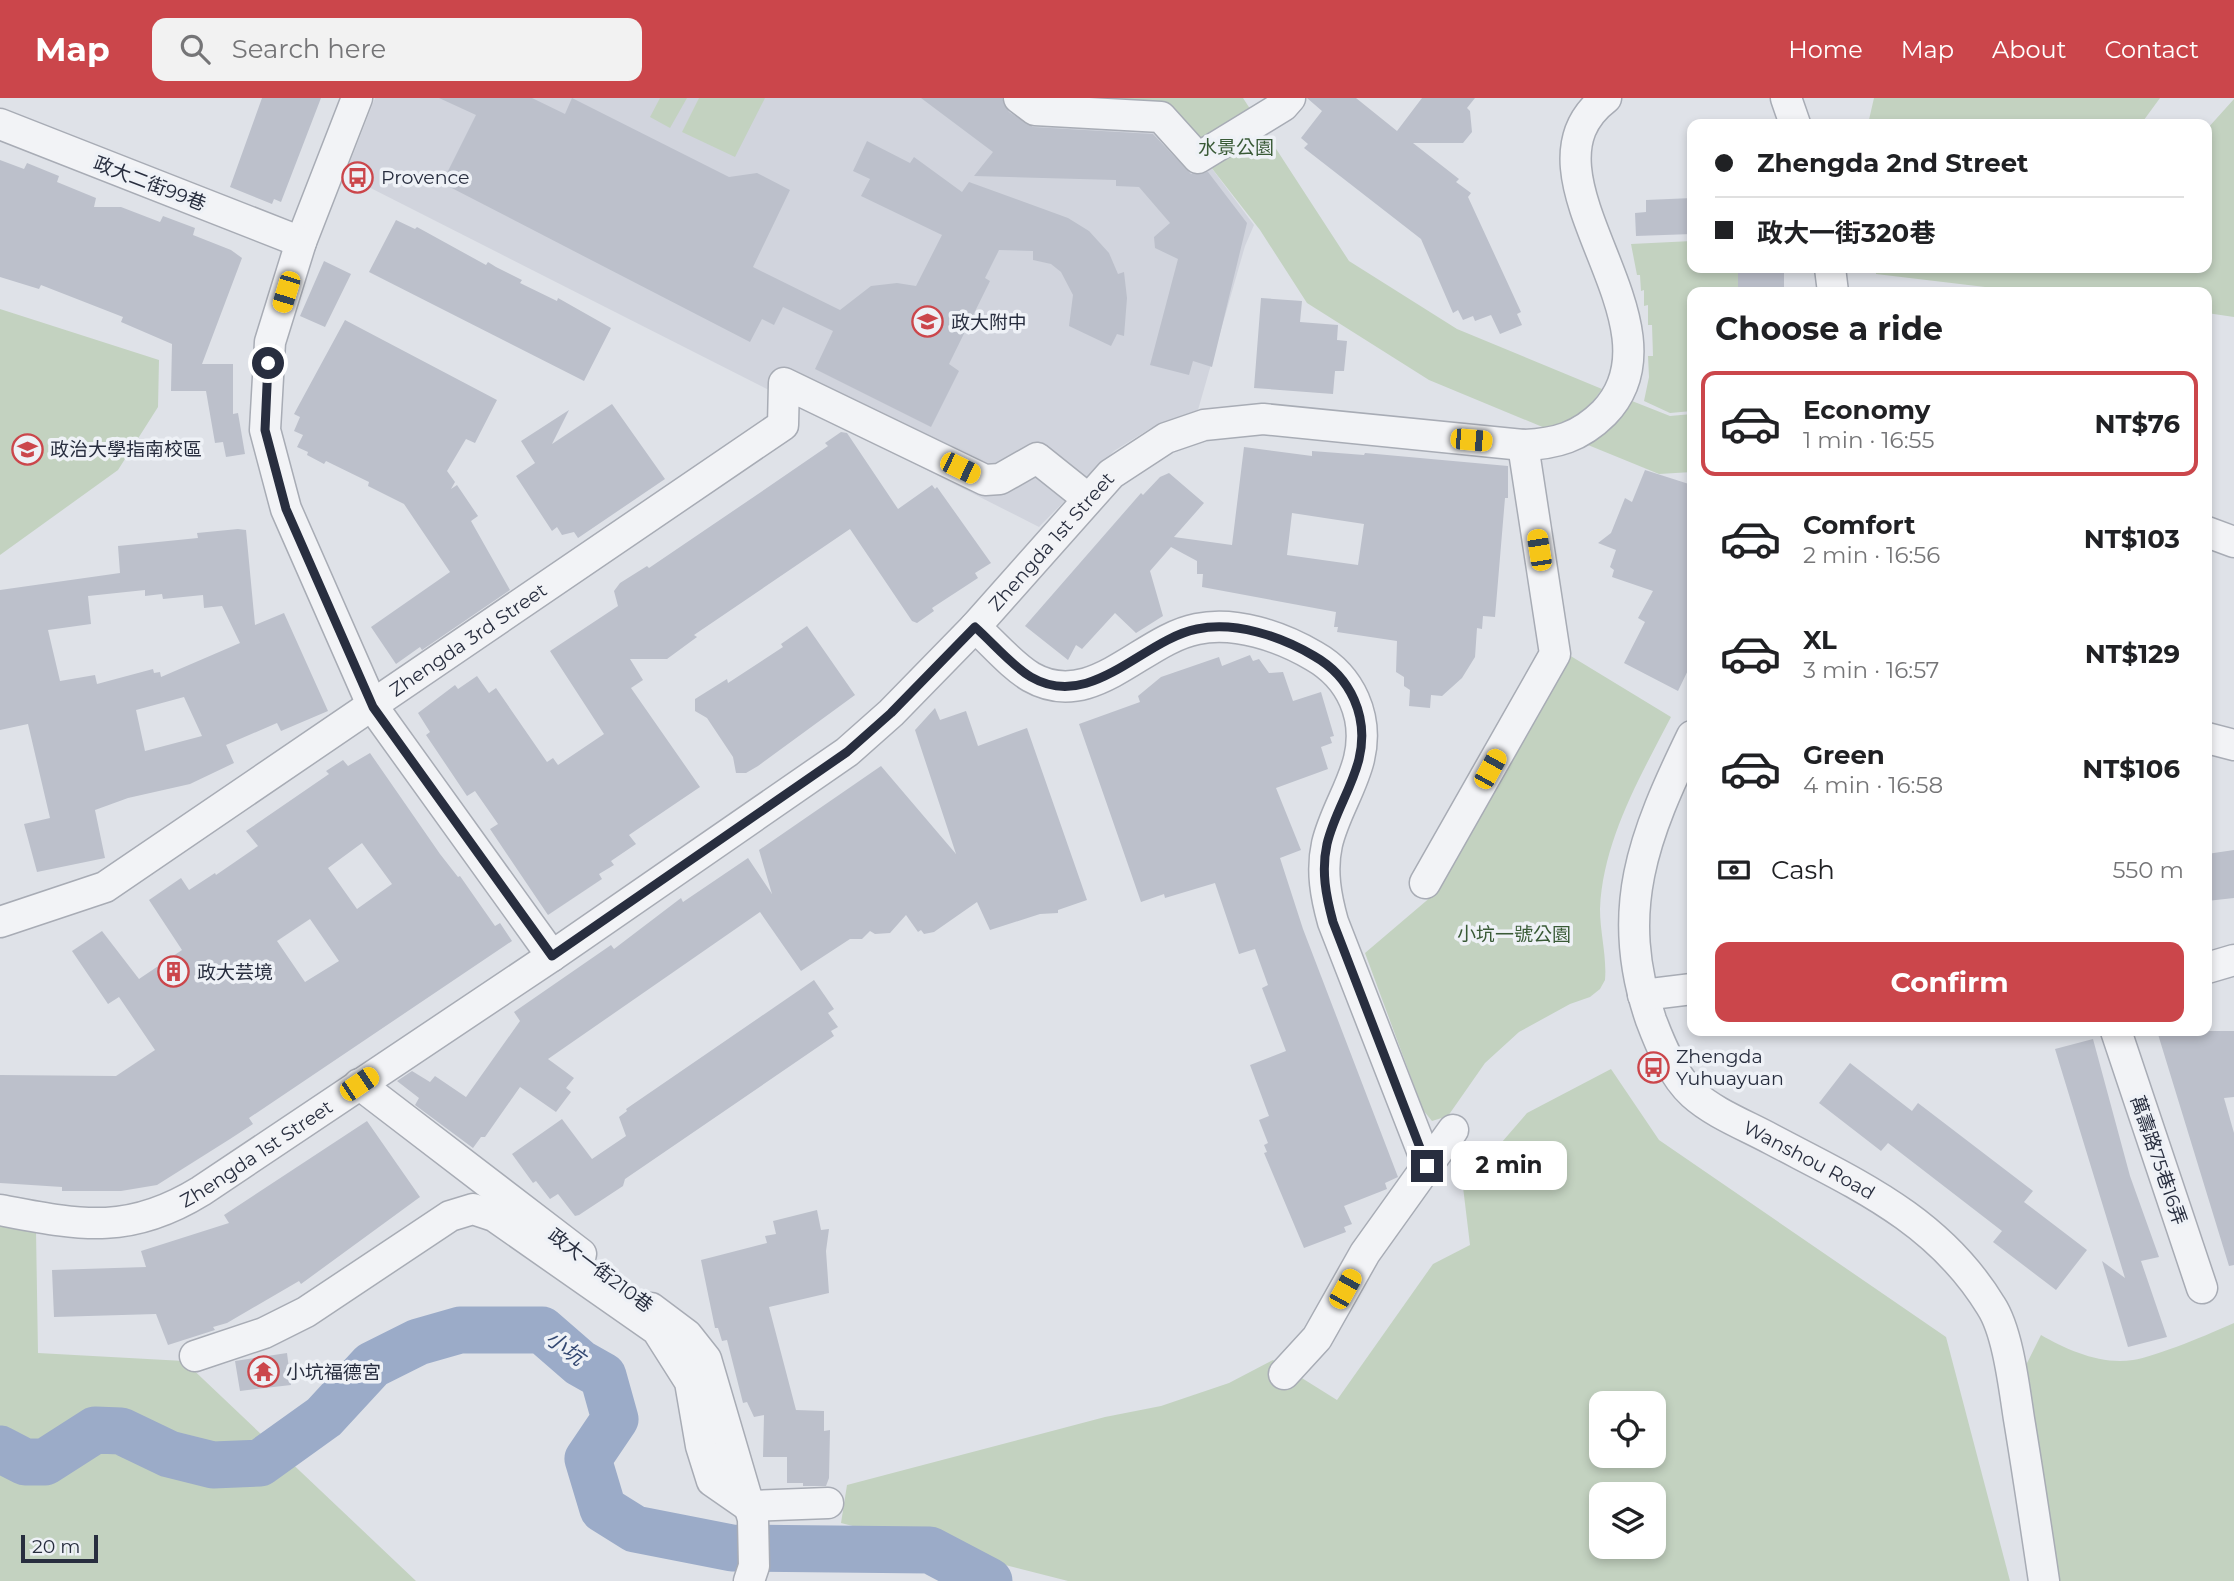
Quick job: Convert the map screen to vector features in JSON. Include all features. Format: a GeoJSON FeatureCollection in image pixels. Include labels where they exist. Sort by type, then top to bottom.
{"type":"FeatureCollection","features":[{"type":"Feature","properties":{"kind":"street"},"geometry":{"type":"LineString","coordinates":[[357,98],[301,242],[271,342],[265,430],[286,509],[373,707],[552,956]]}},
{"type":"Feature","properties":{"kind":"street"},"geometry":{"type":"LineString","coordinates":[[1019,98],[1035,110],[1161,117],[1198,158],[1287,102]]}},
{"type":"Feature","properties":{"kind":"street","name":"Zhengda 1st Street"},"geometry":{"type":"LineString","coordinates":[[0,1210],[82,1222],[136,1221],[175,1207],[201,1191],[552,956],[847,752],[891,713],[975,627],[1087,498],[1111,474],[1148,448],[1183,431],[1224,421],[1263,419],[1522,445],[1550,444],[1587,428],[1609,408],[1625,374],[1628,343],[1622,311],[1574,165],[1578,139],[1587,119],[1606,98]]}},
{"type":"Feature","properties":{"kind":"street"},"geometry":{"type":"LineString","coordinates":[[1786,98],[1793,119]]}},
{"type":"Feature","properties":{"kind":"street","name":"政大二街99巷"},"geometry":{"type":"LineString","coordinates":[[0,124],[301,242]]}},
{"type":"Feature","properties":{"kind":"street","name":"Zhengda 3rd Street"},"geometry":{"type":"LineString","coordinates":[[0,922],[105,887],[373,707],[783,425],[785,383],[985,480],[1000,480],[1037,458],[1087,498]]}},
{"type":"Feature","properties":{"kind":"street"},"geometry":{"type":"LineString","coordinates":[[1425,883],[1555,654],[1522,445]]}},
{"type":"Feature","properties":{"kind":"street"},"geometry":{"type":"LineString","coordinates":[[2212,534],[2234,542]]}},
{"type":"Feature","properties":{"kind":"street"},"geometry":{"type":"LineString","coordinates":[[975,627],[1030,677],[1049,684],[1070,686],[1092,682],[1174,636],[1218,626],[1268,636],[1304,650],[1326,663],[1347,685],[1358,706],[1362,730],[1359,760],[1327,845],[1324,872],[1326,897],[1333,922],[1427,1166]]}},
{"type":"Feature","properties":{"kind":"street"},"geometry":{"type":"LineString","coordinates":[[2212,739],[2234,745]]}},
{"type":"Feature","properties":{"kind":"street","name":"Wanshou Road"},"geometry":{"type":"LineString","coordinates":[[1687,746],[1664,793],[1647,841],[1637,885],[1634,960],[1657,1037],[1692,1093],[1728,1116],[1894,1204],[1957,1261],[1993,1308],[2011,1369],[2044,1581]]}},
{"type":"Feature","properties":{"kind":"street"},"geometry":{"type":"LineString","coordinates":[[2212,967],[2234,960]]}},
{"type":"Feature","properties":{"kind":"street"},"geometry":{"type":"LineString","coordinates":[[1643,995],[1687,990]]}},
{"type":"Feature","properties":{"kind":"street","name":"萬壽路75巷16弄"},"geometry":{"type":"LineString","coordinates":[[2118,1036],[2202,1288]]}},
{"type":"Feature","properties":{"kind":"street","name":"政大一街210巷"},"geometry":{"type":"LineString","coordinates":[[359,1084],[687,1335],[706,1359],[750,1512],[752,1574]]}},
{"type":"Feature","properties":{"kind":"street"},"geometry":{"type":"LineString","coordinates":[[1284,1374],[1317,1338],[1365,1253],[1453,1130]]}},
{"type":"Feature","properties":{"kind":"street"},"geometry":{"type":"LineString","coordinates":[[195,1356],[264,1332],[306,1312],[450,1216],[472,1209],[494,1216],[657,1330],[690,1382],[701,1446],[712,1481],[750,1512],[828,1503]]}},
{"type":"Feature","properties":{"kind":"shaded area","name":"政大附中"},"geometry":{"type":"Polygon","coordinates":[[[375,98],[1041,98],[1152,110],[1207,162],[1254,225],[1245,246],[1198,410],[1151,428],[1114,451],[1039,527],[345,175],[375,98]]]}},
{"type":"Feature","properties":{"kind":"green space"},"geometry":{"type":"Polygon","coordinates":[[[660,98],[687,98],[670,128],[650,117],[660,98]]]}},
{"type":"Feature","properties":{"kind":"green space"},"geometry":{"type":"Polygon","coordinates":[[[699,98],[765,98],[735,157],[682,132],[699,98]]]}},
{"type":"Feature","properties":{"kind":"green space","name":"水景公園"},"geometry":{"type":"Polygon","coordinates":[[[1041,98],[1243,98],[1349,261],[1457,329],[1602,389],[1591,404],[1571,420],[1545,428],[1429,380],[1307,303],[1260,230],[1207,162],[1163,114],[1041,98]]]}},
{"type":"Feature","properties":{"kind":"green space"},"geometry":{"type":"Polygon","coordinates":[[[1874,98],[2160,98],[2145,119],[1869,119],[1874,98]]]}},
{"type":"Feature","properties":{"kind":"green space"},"geometry":{"type":"Polygon","coordinates":[[[2234,99],[2234,317],[2212,314],[2212,287],[1985,287],[1876,274],[2212,273],[2212,123],[2234,99]]]}},
{"type":"Feature","properties":{"kind":"green space"},"geometry":{"type":"Polygon","coordinates":[[[1687,241],[1687,273],[1744,273],[1744,287],[1687,287],[1687,411],[1670,413],[1644,401],[1649,377],[1648,356],[1653,356],[1652,325],[1648,325],[1648,305],[1644,306],[1644,290],[1641,291],[1640,275],[1637,275],[1631,244],[1687,241]]]}},
{"type":"Feature","properties":{"kind":"green space"},"geometry":{"type":"Polygon","coordinates":[[[0,309],[159,360],[158,407],[118,470],[0,555],[0,309]]]}},
{"type":"Feature","properties":{"kind":"green space"},"geometry":{"type":"Polygon","coordinates":[[[1632,401],[1670,416],[1687,414],[1687,472],[1659,474],[1588,445],[1621,418],[1632,401]]]}},
{"type":"Feature","properties":{"kind":"green space","name":"小坑一號公園"},"geometry":{"type":"Polygon","coordinates":[[[1569,655],[1671,717],[1625,810],[1608,858],[1600,909],[1605,980],[1600,989],[1590,997],[1570,1004],[1519,1032],[1485,1063],[1448,1116],[1432,1121],[1423,1110],[1365,953],[1439,890],[1569,655]]]}},
{"type":"Feature","properties":{"kind":"green space"},"geometry":{"type":"Polygon","coordinates":[[[1611,1069],[1659,1140],[1946,1337],[2010,1581],[1068,1581],[841,1523],[847,1485],[1105,1417],[1161,1406],[1229,1383],[1273,1360],[1337,1400],[1433,1264],[1470,1245],[1463,1187],[1527,1113],[1611,1069]]]}},
{"type":"Feature","properties":{"kind":"green space"},"geometry":{"type":"Polygon","coordinates":[[[0,1225],[36,1230],[38,1353],[184,1361],[416,1581],[0,1581],[0,1225]]]}},
{"type":"Feature","properties":{"kind":"green space"},"geometry":{"type":"Polygon","coordinates":[[[2234,1323],[2234,1581],[2057,1581],[2024,1380],[2027,1363],[2041,1335],[2085,1355],[2121,1361],[2155,1354],[2234,1323]]]}},
{"type":"Feature","properties":{"kind":"building"},"geometry":{"type":"Polygon","coordinates":[[[262,98],[321,98],[281,202],[274,199],[272,204],[230,187],[262,98]]]}},
{"type":"Feature","properties":{"kind":"building"},"geometry":{"type":"Polygon","coordinates":[[[439,98],[532,98],[565,114],[572,98],[729,177],[757,173],[790,190],[753,267],[840,310],[871,286],[897,283],[916,286],[942,235],[861,196],[870,179],[853,171],[867,141],[910,163],[914,157],[962,192],[969,182],[1068,218],[1089,231],[1109,253],[1118,274],[1124,272],[1127,298],[1124,336],[1117,334],[1111,346],[1069,326],[1073,295],[1061,272],[1051,264],[1033,260],[1033,251],[999,250],[985,278],[990,281],[949,364],[959,371],[931,427],[815,369],[833,331],[783,307],[774,325],[762,319],[750,342],[442,183],[476,115],[439,98]]]}},
{"type":"Feature","properties":{"kind":"building"},"geometry":{"type":"Polygon","coordinates":[[[921,98],[1002,98],[1009,112],[1033,127],[1153,134],[1191,174],[1208,172],[1247,223],[1212,367],[1193,361],[1189,375],[1150,365],[1178,259],[1155,248],[1154,237],[1170,223],[1139,187],[1116,186],[1116,180],[974,176],[993,152],[921,98]]]}},
{"type":"Feature","properties":{"kind":"building"},"geometry":{"type":"Polygon","coordinates":[[[1307,98],[1356,98],[1397,131],[1422,98],[1475,98],[1467,108],[1470,111],[1472,132],[1463,143],[1413,143],[1459,179],[1456,182],[1471,193],[1468,197],[1521,312],[1517,314],[1522,325],[1500,334],[1491,315],[1475,321],[1473,316],[1463,320],[1458,310],[1453,313],[1421,239],[1304,148],[1308,144],[1301,138],[1322,111],[1307,98]]]}},
{"type":"Feature","properties":{"kind":"building"},"geometry":{"type":"Polygon","coordinates":[[[0,160],[24,169],[27,163],[59,176],[57,182],[96,198],[94,207],[121,207],[160,222],[163,216],[195,228],[193,235],[231,250],[242,258],[202,364],[233,364],[233,414],[238,413],[245,454],[226,457],[223,442],[215,443],[206,391],[171,391],[172,344],[121,322],[123,317],[41,285],[39,289],[0,277],[0,160]]]}},
{"type":"Feature","properties":{"kind":"building"},"geometry":{"type":"Polygon","coordinates":[[[1687,198],[1687,234],[1636,236],[1635,213],[1646,212],[1646,200],[1687,198]]]}},
{"type":"Feature","properties":{"kind":"building"},"geometry":{"type":"Polygon","coordinates":[[[396,220],[415,229],[417,227],[486,265],[488,262],[522,280],[520,283],[557,301],[558,298],[611,328],[584,381],[369,272],[396,220]]]}},
{"type":"Feature","properties":{"kind":"building"},"geometry":{"type":"Polygon","coordinates":[[[324,261],[351,274],[325,327],[300,316],[324,261]]]}},
{"type":"Feature","properties":{"kind":"building"},"geometry":{"type":"Polygon","coordinates":[[[1738,273],[1784,273],[1784,287],[1738,287],[1738,273]]]}},
{"type":"Feature","properties":{"kind":"building"},"geometry":{"type":"Polygon","coordinates":[[[1261,298],[1302,301],[1300,322],[1338,325],[1337,340],[1347,341],[1344,371],[1335,371],[1333,394],[1254,388],[1261,298]]]}},
{"type":"Feature","properties":{"kind":"building"},"geometry":{"type":"Polygon","coordinates":[[[345,320],[497,400],[475,443],[466,439],[447,471],[455,482],[451,489],[457,485],[478,516],[471,521],[510,590],[422,650],[420,647],[396,664],[371,627],[450,572],[404,504],[368,486],[369,482],[326,461],[324,464],[297,447],[303,435],[294,431],[300,417],[294,414],[345,320]]]}},
{"type":"Feature","properties":{"kind":"building"},"geometry":{"type":"Polygon","coordinates":[[[612,404],[665,479],[578,538],[574,532],[562,535],[557,527],[552,531],[516,476],[535,463],[521,441],[569,410],[552,444],[612,404]]]}},
{"type":"Feature","properties":{"kind":"building"},"geometry":{"type":"Polygon","coordinates":[[[841,432],[847,433],[898,509],[932,485],[935,489],[937,487],[991,563],[975,573],[978,578],[932,608],[934,611],[917,623],[912,621],[850,529],[694,635],[697,637],[667,659],[630,659],[643,680],[631,688],[700,787],[629,835],[636,844],[611,861],[614,865],[599,874],[602,879],[548,915],[490,829],[498,824],[475,791],[467,796],[426,735],[430,732],[418,713],[455,685],[458,689],[477,676],[489,693],[496,688],[547,762],[553,758],[558,765],[604,734],[550,651],[618,606],[614,591],[620,583],[647,566],[649,568],[761,492],[828,446],[825,443],[841,432]]]}},
{"type":"Feature","properties":{"kind":"building"},"geometry":{"type":"Polygon","coordinates":[[[1244,447],[1312,456],[1312,451],[1365,453],[1508,466],[1508,498],[1505,498],[1495,617],[1483,616],[1482,629],[1477,628],[1475,657],[1462,678],[1442,696],[1431,695],[1430,708],[1409,706],[1410,690],[1404,686],[1404,677],[1396,672],[1397,641],[1337,632],[1338,627],[1334,627],[1336,612],[1202,587],[1203,574],[1197,574],[1197,561],[1171,547],[1150,571],[1163,616],[1136,633],[1115,613],[1082,649],[1076,645],[1068,660],[1025,626],[1141,493],[1143,495],[1160,477],[1169,473],[1204,503],[1174,537],[1232,545],[1244,447]],[[1292,513],[1287,555],[1358,565],[1364,524],[1292,513]]]}},
{"type":"Feature","properties":{"kind":"building"},"geometry":{"type":"Polygon","coordinates":[[[1645,470],[1687,483],[1687,672],[1678,691],[1624,663],[1645,622],[1638,618],[1653,591],[1612,577],[1614,570],[1610,567],[1616,550],[1598,543],[1611,533],[1625,498],[1632,502],[1645,470]]]}},
{"type":"Feature","properties":{"kind":"building"},"geometry":{"type":"Polygon","coordinates":[[[246,530],[255,625],[284,613],[328,711],[281,731],[277,723],[226,745],[234,763],[190,784],[128,798],[95,810],[105,858],[37,872],[24,824],[50,818],[28,724],[0,730],[0,590],[120,573],[118,546],[198,538],[197,533],[246,530]],[[145,590],[88,596],[91,624],[48,630],[60,681],[95,675],[97,684],[153,669],[154,673],[160,672],[161,677],[240,643],[222,606],[204,608],[203,595],[163,599],[162,594],[145,596],[145,590]],[[184,697],[136,710],[145,751],[202,736],[184,697]]]}},
{"type":"Feature","properties":{"kind":"building"},"geometry":{"type":"Polygon","coordinates":[[[807,626],[855,695],[758,766],[746,773],[736,773],[733,757],[707,718],[695,711],[695,699],[727,679],[728,683],[783,647],[781,644],[807,626]]]}},
{"type":"Feature","properties":{"kind":"building"},"geometry":{"type":"Polygon","coordinates":[[[1250,655],[1253,661],[1259,659],[1269,673],[1283,672],[1293,701],[1321,692],[1334,736],[1330,737],[1332,743],[1321,747],[1328,769],[1276,788],[1301,850],[1280,858],[1303,929],[1398,1177],[1385,1183],[1387,1189],[1344,1206],[1352,1224],[1344,1227],[1346,1232],[1304,1248],[1264,1153],[1267,1152],[1264,1145],[1268,1143],[1259,1120],[1269,1116],[1250,1065],[1286,1051],[1262,988],[1268,985],[1255,949],[1239,954],[1215,883],[1141,902],[1079,724],[1140,702],[1138,696],[1161,677],[1219,657],[1222,666],[1250,655]]]}},
{"type":"Feature","properties":{"kind":"building"},"geometry":{"type":"Polygon","coordinates":[[[935,708],[940,720],[966,711],[978,746],[1027,728],[1087,900],[1058,910],[1058,913],[1040,914],[990,930],[977,902],[934,932],[924,934],[921,930],[918,932],[906,915],[890,933],[875,934],[870,931],[862,939],[850,939],[801,971],[760,912],[548,1059],[574,1078],[566,1088],[571,1092],[556,1112],[520,1087],[485,1137],[481,1137],[473,1148],[415,1105],[419,1098],[397,1081],[412,1071],[430,1082],[435,1076],[466,1097],[520,1021],[514,1012],[611,945],[614,949],[681,898],[683,902],[748,858],[772,894],[759,850],[881,766],[956,854],[915,730],[935,708]]]}},
{"type":"Feature","properties":{"kind":"building"},"geometry":{"type":"Polygon","coordinates":[[[370,753],[440,854],[458,877],[460,876],[495,926],[500,923],[512,941],[249,1118],[253,1124],[157,1185],[121,1191],[62,1191],[62,1187],[0,1183],[0,1075],[116,1076],[155,1050],[119,997],[108,1004],[72,951],[102,931],[139,979],[182,950],[149,900],[181,878],[189,890],[215,873],[216,875],[258,846],[246,831],[329,774],[326,771],[343,760],[348,766],[370,753]],[[362,843],[328,868],[357,909],[392,884],[362,843]],[[310,919],[277,941],[305,982],[339,961],[310,919]]]}},
{"type":"Feature","properties":{"kind":"building"},"geometry":{"type":"Polygon","coordinates":[[[2234,850],[2234,898],[2212,900],[2212,853],[2234,850]]]}},
{"type":"Feature","properties":{"kind":"building"},"geometry":{"type":"Polygon","coordinates":[[[814,980],[834,1009],[828,1013],[838,1027],[831,1031],[834,1036],[625,1179],[623,1186],[579,1215],[575,1216],[558,1194],[550,1199],[536,1181],[533,1183],[512,1154],[562,1119],[592,1159],[626,1136],[619,1117],[626,1109],[814,980]]]}},
{"type":"Feature","properties":{"kind":"building"},"geometry":{"type":"Polygon","coordinates":[[[2212,1031],[2234,1031],[2234,1097],[2224,1098],[2234,1133],[2234,1265],[2229,1266],[2159,1036],[2212,1036],[2212,1031]]]}},
{"type":"Feature","properties":{"kind":"building"},"geometry":{"type":"Polygon","coordinates":[[[2093,1039],[2130,1176],[2159,1257],[2141,1261],[2167,1337],[2128,1347],[2102,1261],[2125,1278],[2055,1049],[2093,1039]]]}},
{"type":"Feature","properties":{"kind":"building"},"geometry":{"type":"Polygon","coordinates":[[[1850,1063],[1912,1111],[1918,1103],[2033,1191],[2024,1202],[2087,1250],[2056,1290],[1993,1242],[2002,1231],[1888,1143],[1881,1151],[1819,1103],[1850,1063]]]}},
{"type":"Feature","properties":{"kind":"building"},"geometry":{"type":"Polygon","coordinates":[[[367,1121],[420,1197],[301,1284],[299,1281],[227,1323],[213,1327],[215,1330],[168,1345],[156,1314],[54,1317],[52,1270],[146,1267],[141,1251],[229,1223],[224,1215],[367,1121]]]}},
{"type":"Feature","properties":{"kind":"building"},"geometry":{"type":"Polygon","coordinates":[[[817,1210],[821,1230],[829,1229],[826,1251],[829,1293],[769,1307],[796,1410],[824,1411],[824,1431],[830,1430],[829,1478],[826,1486],[803,1486],[803,1483],[787,1483],[787,1457],[763,1457],[764,1415],[754,1417],[747,1402],[743,1403],[727,1340],[722,1341],[718,1328],[715,1328],[701,1260],[767,1243],[765,1236],[776,1234],[773,1221],[817,1210]]]}},
{"type":"Feature","properties":{"kind":"building","name":"小坑福德宮"},"geometry":{"type":"Polygon","coordinates":[[[287,1353],[291,1385],[240,1391],[235,1361],[287,1353]]]}},
{"type":"Feature","properties":{"kind":"waterway","name":"小坑"},"geometry":{"type":"LineString","coordinates":[[0,1449],[25,1462],[45,1462],[95,1430],[121,1431],[169,1454],[213,1465],[260,1463],[324,1417],[372,1365],[418,1342],[460,1330],[542,1330],[580,1363],[603,1376],[615,1419],[588,1459],[603,1509],[635,1529],[732,1548],[930,1550],[989,1581]]}},
{"type":"Feature","properties":{"kind":"place","name":"Provence"},"geometry":{"type":"Point","coordinates":[358,177]}},
{"type":"Feature","properties":{"kind":"place","name":"政大附中"},"geometry":{"type":"Point","coordinates":[928,322]}},
{"type":"Feature","properties":{"kind":"place","name":"政治大學指南校區"},"geometry":{"type":"Point","coordinates":[27,449]}},
{"type":"Feature","properties":{"kind":"place","name":"政大芸境"},"geometry":{"type":"Point","coordinates":[174,972]}},
{"type":"Feature","properties":{"kind":"place","name":"Zhengda Yuhuayuan"},"geometry":{"type":"Point","coordinates":[1653,1067]}},
{"type":"Feature","properties":{"kind":"place","name":"小坑福德宮"},"geometry":{"type":"Point","coordinates":[263,1372]}},
{"type":"Feature","properties":{"kind":"route"},"geometry":{"type":"LineString","coordinates":[[268,363],[265,430],[286,509],[373,707],[552,956],[847,752],[891,713],[975,627],[1030,677],[1049,684],[1070,686],[1092,682],[1174,636],[1218,626],[1268,636],[1304,650],[1326,663],[1347,685],[1358,706],[1362,730],[1359,760],[1327,845],[1324,872],[1326,897],[1333,922],[1427,1166]]}}]}
